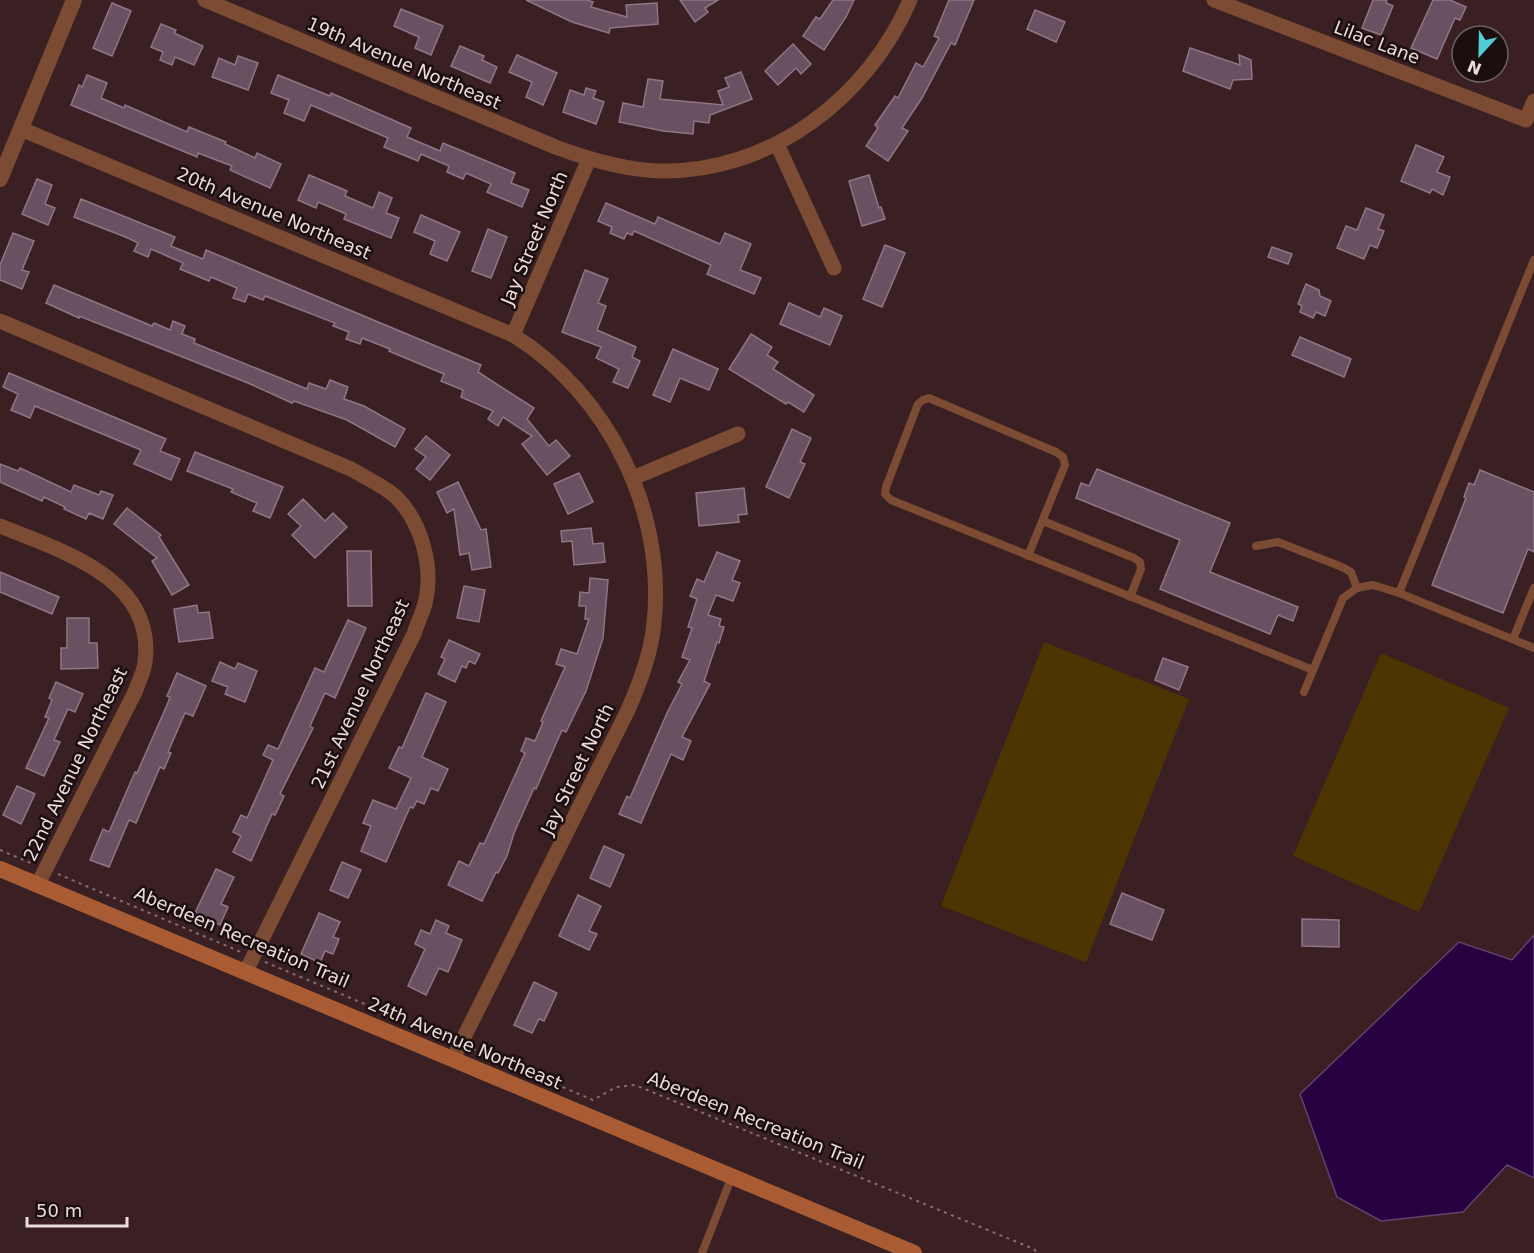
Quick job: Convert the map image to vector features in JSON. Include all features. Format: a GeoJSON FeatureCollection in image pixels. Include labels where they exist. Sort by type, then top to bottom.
{"type":"FeatureCollection","features":[{"type":"Feature","properties":{"kind":"main road","name":"24th Avenue Northeast"},"geometry":{"type":"LineString","coordinates":[[0,869],[250,964],[457,1052],[732,1176],[914,1253]]}},
{"type":"Feature","properties":{"kind":"street"},"geometry":{"type":"LineString","coordinates":[[0,179],[74,0]]}},
{"type":"Feature","properties":{"kind":"street","name":"19th Avenue Northeast"},"geometry":{"type":"LineString","coordinates":[[205,0],[589,159]]}},
{"type":"Feature","properties":{"kind":"street","name":"Jay Street North"},"geometry":{"type":"LineString","coordinates":[[457,1052],[628,710],[642,678],[655,622],[655,585],[648,529],[633,478],[615,441],[588,403],[556,367],[513,335],[589,159],[611,165],[658,171],[684,170],[707,167],[752,155],[777,144],[815,121],[852,88],[883,51],[910,0]]}},
{"type":"Feature","properties":{"kind":"street","name":"Lilac Lane"},"geometry":{"type":"LineString","coordinates":[[1214,0],[1526,120],[1534,100]]}},
{"type":"Feature","properties":{"kind":"street","name":"20th Avenue Northeast"},"geometry":{"type":"LineString","coordinates":[[21,129],[513,335]]}},
{"type":"Feature","properties":{"kind":"street"},"geometry":{"type":"LineString","coordinates":[[777,144],[834,268]]}},
{"type":"Feature","properties":{"kind":"street","name":"21st Avenue Northeast"},"geometry":{"type":"LineString","coordinates":[[0,321],[351,469],[394,495],[405,507],[421,538],[428,573],[425,603],[414,634],[250,964]]}},
{"type":"Feature","properties":{"kind":"street"},"geometry":{"type":"LineString","coordinates":[[633,478],[738,434]]}},
{"type":"Feature","properties":{"kind":"street","name":"22nd Avenue Northeast"},"geometry":{"type":"LineString","coordinates":[[0,526],[97,568],[123,589],[128,596],[140,618],[144,634],[145,664],[135,692],[38,884]]}},
{"type":"Feature","properties":{"kind":"lane"},"geometry":{"type":"LineString","coordinates":[[1399,593],[1534,260]]}},
{"type":"Feature","properties":{"kind":"lane"},"geometry":{"type":"LineString","coordinates":[[1028,556],[1065,465],[1063,457],[929,398],[922,400],[918,404],[885,494],[891,500],[1028,556],[1313,670]]}},
{"type":"Feature","properties":{"kind":"lane"},"geometry":{"type":"LineString","coordinates":[[1042,521],[1140,562],[1141,569],[1130,597]]}},
{"type":"Feature","properties":{"kind":"lane"},"geometry":{"type":"LineString","coordinates":[[1256,546],[1278,542],[1342,567],[1350,572],[1357,588]]}},
{"type":"Feature","properties":{"kind":"lane"},"geometry":{"type":"LineString","coordinates":[[1304,692],[1343,598],[1357,588],[1373,585],[1399,593],[1534,648]]}},
{"type":"Feature","properties":{"kind":"lane"},"geometry":{"type":"LineString","coordinates":[[1513,639],[1534,588]]}},
{"type":"Feature","properties":{"kind":"lane"},"geometry":{"type":"LineString","coordinates":[[702,1253],[732,1176]]}},
{"type":"Feature","properties":{"kind":"path","name":"Aberdeen Recreation Trail"},"geometry":{"type":"LineString","coordinates":[[0,850],[250,964],[457,1052],[593,1100],[616,1087],[635,1085],[880,1185],[1037,1253]]}},
{"type":"Feature","properties":{"kind":"shaded area"},"geometry":{"type":"Polygon","coordinates":[[[1044,642],[1189,699],[1086,962],[941,906],[1044,642]]]}},
{"type":"Feature","properties":{"kind":"shaded area"},"geometry":{"type":"Polygon","coordinates":[[[1381,653],[1509,708],[1419,912],[1293,856],[1381,653]]]}},
{"type":"Feature","properties":{"kind":"shaded area"},"geometry":{"type":"Polygon","coordinates":[[[1534,935],[1534,1178],[1507,1165],[1463,1212],[1381,1221],[1337,1197],[1300,1094],[1459,942],[1512,960],[1534,935]]]}},
{"type":"Feature","properties":{"kind":"building"},"geometry":{"type":"Polygon","coordinates":[[[526,0],[587,0],[593,2],[591,7],[627,17],[626,5],[657,3],[658,24],[610,28],[609,33],[572,22],[526,0]]]}},
{"type":"Feature","properties":{"kind":"building"},"geometry":{"type":"Polygon","coordinates":[[[680,0],[718,0],[705,8],[708,12],[695,22],[680,0]]]}},
{"type":"Feature","properties":{"kind":"building"},"geometry":{"type":"Polygon","coordinates":[[[833,0],[854,0],[846,17],[824,50],[803,36],[816,17],[820,19],[833,0]]]}},
{"type":"Feature","properties":{"kind":"building"},"geometry":{"type":"Polygon","coordinates":[[[949,0],[974,0],[955,45],[951,43],[922,98],[902,128],[908,131],[888,161],[866,146],[878,128],[875,125],[895,96],[898,98],[916,63],[923,67],[939,38],[934,36],[949,0]]]}},
{"type":"Feature","properties":{"kind":"building"},"geometry":{"type":"Polygon","coordinates":[[[1373,0],[1387,0],[1386,3],[1393,6],[1381,35],[1362,28],[1373,0]]]}},
{"type":"Feature","properties":{"kind":"building"},"geometry":{"type":"Polygon","coordinates":[[[1433,0],[1450,0],[1466,7],[1460,20],[1455,18],[1452,24],[1450,24],[1450,29],[1437,59],[1411,48],[1433,0]]]}},
{"type":"Feature","properties":{"kind":"building"},"geometry":{"type":"Polygon","coordinates":[[[112,3],[131,11],[112,56],[93,48],[112,3]]]}},
{"type":"Feature","properties":{"kind":"building"},"geometry":{"type":"Polygon","coordinates":[[[401,9],[443,26],[431,55],[415,48],[419,37],[394,26],[401,9]]]}},
{"type":"Feature","properties":{"kind":"building"},"geometry":{"type":"Polygon","coordinates":[[[1035,10],[1065,22],[1056,42],[1027,29],[1035,10]]]}},
{"type":"Feature","properties":{"kind":"building"},"geometry":{"type":"Polygon","coordinates":[[[161,24],[176,30],[174,33],[203,46],[194,65],[175,57],[172,65],[160,60],[163,52],[151,47],[161,24]]]}},
{"type":"Feature","properties":{"kind":"building"},"geometry":{"type":"Polygon","coordinates":[[[793,44],[811,64],[801,74],[796,68],[778,85],[765,71],[793,44]]]}},
{"type":"Feature","properties":{"kind":"building"},"geometry":{"type":"Polygon","coordinates":[[[460,46],[484,56],[482,60],[497,67],[490,83],[451,66],[460,46]]]}},
{"type":"Feature","properties":{"kind":"building"},"geometry":{"type":"Polygon","coordinates":[[[1190,48],[1240,65],[1239,55],[1251,60],[1252,79],[1233,80],[1230,89],[1183,71],[1190,48]]]}},
{"type":"Feature","properties":{"kind":"building"},"geometry":{"type":"Polygon","coordinates":[[[517,55],[557,73],[543,105],[526,97],[532,82],[509,72],[517,55]]]}},
{"type":"Feature","properties":{"kind":"building"},"geometry":{"type":"Polygon","coordinates":[[[238,56],[258,63],[248,90],[212,77],[219,58],[235,65],[238,56]]]}},
{"type":"Feature","properties":{"kind":"building"},"geometry":{"type":"Polygon","coordinates":[[[741,72],[752,99],[710,115],[709,123],[694,121],[693,134],[663,131],[619,122],[623,103],[643,107],[648,79],[663,81],[660,99],[723,105],[718,91],[729,87],[725,78],[741,72]]]}},
{"type":"Feature","properties":{"kind":"building"},"geometry":{"type":"Polygon","coordinates":[[[87,75],[107,83],[101,98],[124,108],[125,105],[187,132],[189,127],[226,142],[225,144],[255,158],[257,153],[281,164],[270,188],[230,170],[232,166],[198,153],[197,157],[71,105],[79,85],[82,87],[87,75]]]}},
{"type":"Feature","properties":{"kind":"building"},"geometry":{"type":"Polygon","coordinates":[[[278,75],[330,96],[331,93],[411,128],[407,137],[440,151],[443,143],[515,173],[511,183],[529,190],[522,207],[487,192],[491,184],[466,173],[463,179],[447,172],[449,166],[421,154],[418,161],[384,147],[388,138],[311,105],[304,121],[284,113],[289,100],[271,93],[278,75]]]}},
{"type":"Feature","properties":{"kind":"building"},"geometry":{"type":"Polygon","coordinates":[[[586,88],[596,91],[593,98],[604,102],[596,124],[563,112],[570,90],[584,95],[586,88]]]}},
{"type":"Feature","properties":{"kind":"building"},"geometry":{"type":"Polygon","coordinates":[[[1416,145],[1444,157],[1437,172],[1450,177],[1443,195],[1432,189],[1430,193],[1401,181],[1416,145]]]}},
{"type":"Feature","properties":{"kind":"building"},"geometry":{"type":"Polygon","coordinates":[[[309,175],[347,191],[345,196],[373,208],[379,192],[392,198],[386,213],[399,218],[391,238],[344,219],[346,214],[318,202],[316,208],[298,200],[309,175]]]}},
{"type":"Feature","properties":{"kind":"building"},"geometry":{"type":"Polygon","coordinates":[[[869,175],[879,208],[881,207],[885,219],[862,226],[849,181],[869,175]]]}},
{"type":"Feature","properties":{"kind":"building"},"geometry":{"type":"Polygon","coordinates":[[[37,179],[52,185],[45,204],[55,208],[48,225],[22,214],[37,179]]]}},
{"type":"Feature","properties":{"kind":"building"},"geometry":{"type":"Polygon","coordinates":[[[81,199],[175,237],[171,246],[203,259],[206,250],[481,365],[478,372],[534,408],[527,419],[549,446],[556,440],[570,456],[547,475],[522,444],[532,436],[503,417],[498,426],[488,419],[493,411],[461,397],[463,390],[441,381],[444,374],[362,338],[360,344],[346,339],[349,332],[333,326],[335,323],[265,296],[263,300],[248,294],[245,302],[233,298],[237,288],[211,277],[209,281],[180,269],[183,263],[151,249],[148,257],[134,251],[138,243],[74,217],[81,199]]]}},
{"type":"Feature","properties":{"kind":"building"},"geometry":{"type":"Polygon","coordinates":[[[606,203],[655,224],[658,217],[720,244],[725,233],[751,244],[740,270],[761,278],[754,294],[707,274],[711,265],[634,231],[632,235],[627,233],[624,239],[610,233],[612,227],[598,221],[606,203]]]}},
{"type":"Feature","properties":{"kind":"building"},"geometry":{"type":"Polygon","coordinates":[[[1366,208],[1384,215],[1378,229],[1384,231],[1377,248],[1370,245],[1364,259],[1337,248],[1346,226],[1357,230],[1366,208]]]}},
{"type":"Feature","properties":{"kind":"building"},"geometry":{"type":"Polygon","coordinates":[[[421,215],[460,232],[447,261],[430,254],[435,241],[414,232],[421,215]]]}},
{"type":"Feature","properties":{"kind":"building"},"geometry":{"type":"Polygon","coordinates":[[[488,229],[507,237],[491,278],[472,271],[488,229]]]}},
{"type":"Feature","properties":{"kind":"building"},"geometry":{"type":"Polygon","coordinates":[[[13,233],[34,241],[22,270],[29,272],[22,289],[0,280],[0,265],[13,233]]]}},
{"type":"Feature","properties":{"kind":"building"},"geometry":{"type":"Polygon","coordinates":[[[885,245],[905,253],[882,307],[863,299],[885,245]]]}},
{"type":"Feature","properties":{"kind":"building"},"geometry":{"type":"Polygon","coordinates":[[[1272,247],[1292,254],[1288,264],[1268,257],[1272,247]]]}},
{"type":"Feature","properties":{"kind":"building"},"geometry":{"type":"Polygon","coordinates":[[[585,270],[608,279],[598,303],[606,306],[597,330],[636,347],[632,357],[640,361],[628,388],[613,382],[619,369],[596,358],[601,347],[562,332],[585,270]]]}},
{"type":"Feature","properties":{"kind":"building"},"geometry":{"type":"Polygon","coordinates":[[[1306,284],[1319,290],[1320,296],[1331,301],[1325,316],[1316,312],[1313,318],[1300,312],[1302,306],[1298,304],[1306,284]]]}},
{"type":"Feature","properties":{"kind":"building"},"geometry":{"type":"Polygon","coordinates":[[[54,285],[152,326],[154,323],[170,330],[173,321],[185,326],[182,334],[195,339],[194,343],[307,389],[309,383],[326,389],[330,380],[348,387],[344,399],[364,406],[405,429],[395,447],[347,420],[294,401],[292,403],[248,383],[79,316],[79,318],[46,303],[54,285]]]}},
{"type":"Feature","properties":{"kind":"building"},"geometry":{"type":"Polygon","coordinates":[[[789,303],[820,317],[824,308],[842,316],[830,345],[780,324],[789,303]]]}},
{"type":"Feature","properties":{"kind":"building"},"geometry":{"type":"Polygon","coordinates":[[[751,334],[772,347],[767,355],[778,362],[773,369],[814,395],[804,412],[788,402],[786,404],[729,369],[751,334]]]}},
{"type":"Feature","properties":{"kind":"building"},"geometry":{"type":"Polygon","coordinates":[[[1300,337],[1351,359],[1344,377],[1292,355],[1300,337]]]}},
{"type":"Feature","properties":{"kind":"building"},"geometry":{"type":"Polygon","coordinates":[[[673,349],[718,369],[709,390],[680,378],[670,402],[653,395],[673,349]]]}},
{"type":"Feature","properties":{"kind":"building"},"geometry":{"type":"Polygon","coordinates":[[[9,373],[166,439],[160,451],[180,459],[171,480],[134,464],[141,450],[35,406],[30,418],[11,410],[18,394],[3,387],[9,373]]]}},
{"type":"Feature","properties":{"kind":"building"},"geometry":{"type":"Polygon","coordinates":[[[792,429],[811,438],[800,462],[805,464],[789,498],[766,487],[792,429]]]}},
{"type":"Feature","properties":{"kind":"building"},"geometry":{"type":"Polygon","coordinates":[[[426,436],[450,455],[430,480],[416,469],[426,457],[415,449],[426,436]]]}},
{"type":"Feature","properties":{"kind":"building"},"geometry":{"type":"Polygon","coordinates":[[[195,452],[283,487],[270,518],[253,511],[257,503],[231,492],[233,489],[187,471],[195,452]]]}},
{"type":"Feature","properties":{"kind":"building"},"geometry":{"type":"Polygon","coordinates":[[[0,464],[18,471],[20,468],[71,492],[74,485],[99,495],[101,491],[113,495],[103,519],[89,513],[86,519],[44,497],[42,501],[0,482],[0,464]]]}},
{"type":"Feature","properties":{"kind":"building"},"geometry":{"type":"Polygon","coordinates":[[[1097,469],[1230,523],[1210,572],[1298,607],[1293,621],[1278,615],[1270,634],[1160,589],[1180,540],[1076,498],[1081,483],[1089,486],[1097,469]]]}},
{"type":"Feature","properties":{"kind":"building"},"geometry":{"type":"Polygon","coordinates":[[[1480,470],[1534,492],[1534,552],[1528,549],[1503,613],[1432,585],[1466,498],[1464,497],[1469,483],[1474,485],[1480,470]]]}},
{"type":"Feature","properties":{"kind":"building"},"geometry":{"type":"Polygon","coordinates":[[[579,473],[593,502],[568,514],[554,484],[579,473]]]}},
{"type":"Feature","properties":{"kind":"building"},"geometry":{"type":"Polygon","coordinates":[[[458,482],[481,530],[486,529],[491,567],[472,570],[469,553],[460,555],[454,509],[447,513],[437,492],[458,482]]]}},
{"type":"Feature","properties":{"kind":"building"},"geometry":{"type":"Polygon","coordinates":[[[744,488],[747,514],[738,515],[739,522],[699,526],[696,493],[744,488]]]}},
{"type":"Feature","properties":{"kind":"building"},"geometry":{"type":"Polygon","coordinates":[[[303,499],[325,521],[333,513],[347,527],[315,558],[292,535],[301,526],[288,514],[303,499]]]}},
{"type":"Feature","properties":{"kind":"building"},"geometry":{"type":"Polygon","coordinates":[[[127,508],[161,535],[159,537],[189,585],[172,595],[152,561],[157,558],[114,524],[127,508]]]}},
{"type":"Feature","properties":{"kind":"building"},"geometry":{"type":"Polygon","coordinates":[[[591,528],[593,544],[603,543],[605,562],[574,565],[572,541],[562,542],[561,531],[591,528]]]}},
{"type":"Feature","properties":{"kind":"building"},"geometry":{"type":"Polygon","coordinates":[[[347,551],[371,551],[372,606],[348,606],[347,551]]]}},
{"type":"Feature","properties":{"kind":"building"},"geometry":{"type":"Polygon","coordinates":[[[717,552],[740,561],[732,580],[740,583],[733,601],[716,595],[708,615],[721,619],[719,626],[724,627],[704,681],[710,684],[682,737],[691,741],[683,760],[671,754],[641,823],[619,814],[627,796],[630,798],[682,684],[678,682],[690,660],[682,657],[692,628],[688,627],[697,599],[690,596],[697,579],[704,582],[717,552]]]}},
{"type":"Feature","properties":{"kind":"building"},"geometry":{"type":"Polygon","coordinates":[[[0,572],[59,597],[52,614],[0,592],[0,572]]]}},
{"type":"Feature","properties":{"kind":"building"},"geometry":{"type":"Polygon","coordinates":[[[590,578],[608,580],[603,638],[586,691],[566,732],[562,730],[514,833],[507,856],[498,873],[496,872],[482,901],[448,885],[459,861],[469,866],[480,843],[484,844],[525,753],[521,751],[526,738],[535,741],[543,722],[541,721],[565,667],[556,664],[561,649],[577,654],[589,619],[585,619],[586,606],[579,606],[580,592],[589,593],[590,578]]]}},
{"type":"Feature","properties":{"kind":"building"},"geometry":{"type":"Polygon","coordinates":[[[464,586],[485,590],[479,622],[457,618],[464,586]]]}},
{"type":"Feature","properties":{"kind":"building"},"geometry":{"type":"Polygon","coordinates":[[[197,605],[198,613],[209,612],[213,638],[179,642],[174,609],[197,605]]]}},
{"type":"Feature","properties":{"kind":"building"},"geometry":{"type":"Polygon","coordinates":[[[67,618],[89,618],[89,643],[97,643],[98,668],[61,669],[61,648],[67,648],[67,618]]]}},
{"type":"Feature","properties":{"kind":"building"},"geometry":{"type":"Polygon","coordinates":[[[348,620],[366,628],[335,698],[325,693],[310,726],[313,728],[280,794],[284,796],[275,815],[272,814],[251,861],[233,852],[241,836],[233,832],[241,815],[247,818],[273,760],[263,755],[268,745],[278,749],[315,668],[324,672],[348,620]]]}},
{"type":"Feature","properties":{"kind":"building"},"geometry":{"type":"Polygon","coordinates":[[[449,640],[480,654],[475,664],[469,661],[466,668],[462,666],[455,682],[438,674],[445,659],[441,657],[449,640]]]}},
{"type":"Feature","properties":{"kind":"building"},"geometry":{"type":"Polygon","coordinates":[[[1163,658],[1188,667],[1179,690],[1155,680],[1163,658]]]}},
{"type":"Feature","properties":{"kind":"building"},"geometry":{"type":"Polygon","coordinates":[[[220,662],[235,669],[238,663],[257,671],[245,702],[225,694],[228,687],[212,681],[220,662]]]}},
{"type":"Feature","properties":{"kind":"building"},"geometry":{"type":"Polygon","coordinates":[[[177,673],[206,686],[193,716],[185,713],[168,752],[171,753],[164,769],[160,767],[136,823],[129,820],[109,867],[90,860],[103,829],[109,832],[135,772],[137,773],[167,705],[170,697],[167,696],[177,673]]]}},
{"type":"Feature","properties":{"kind":"building"},"geometry":{"type":"Polygon","coordinates":[[[56,682],[83,694],[75,712],[68,709],[54,740],[60,742],[44,776],[26,768],[49,718],[45,717],[52,700],[49,698],[56,682]]]}},
{"type":"Feature","properties":{"kind":"building"},"geometry":{"type":"Polygon","coordinates":[[[426,693],[446,702],[422,757],[448,769],[438,791],[431,788],[424,804],[417,801],[413,808],[410,807],[386,862],[361,851],[371,826],[363,823],[373,800],[396,809],[411,778],[389,768],[399,747],[402,748],[426,693]]]}},
{"type":"Feature","properties":{"kind":"building"},"geometry":{"type":"Polygon","coordinates":[[[17,786],[35,794],[21,824],[3,815],[17,786]]]}},
{"type":"Feature","properties":{"kind":"building"},"geometry":{"type":"Polygon","coordinates":[[[604,846],[624,855],[610,887],[590,878],[604,846]]]}},
{"type":"Feature","properties":{"kind":"building"},"geometry":{"type":"Polygon","coordinates":[[[342,862],[361,870],[348,898],[330,890],[342,862]]]}},
{"type":"Feature","properties":{"kind":"building"},"geometry":{"type":"Polygon","coordinates":[[[216,869],[234,877],[221,904],[228,907],[220,925],[195,913],[216,869]]]}},
{"type":"Feature","properties":{"kind":"building"},"geometry":{"type":"Polygon","coordinates":[[[1122,893],[1164,910],[1152,940],[1110,924],[1122,893]]]}},
{"type":"Feature","properties":{"kind":"building"},"geometry":{"type":"Polygon","coordinates":[[[578,895],[601,906],[589,931],[597,934],[589,950],[559,936],[578,895]]]}},
{"type":"Feature","properties":{"kind":"building"},"geometry":{"type":"Polygon","coordinates":[[[319,913],[340,922],[333,937],[339,939],[333,954],[325,951],[320,963],[301,954],[319,913]]]}},
{"type":"Feature","properties":{"kind":"building"},"geometry":{"type":"Polygon","coordinates":[[[1302,919],[1339,920],[1339,947],[1302,946],[1302,919]]]}},
{"type":"Feature","properties":{"kind":"building"},"geometry":{"type":"Polygon","coordinates":[[[436,920],[449,926],[446,933],[462,940],[448,972],[439,968],[426,995],[408,986],[425,949],[415,944],[421,930],[430,934],[436,920]]]}},
{"type":"Feature","properties":{"kind":"building"},"geometry":{"type":"Polygon","coordinates":[[[534,982],[557,993],[544,1021],[539,1019],[532,1033],[514,1025],[534,982]]]}}]}
